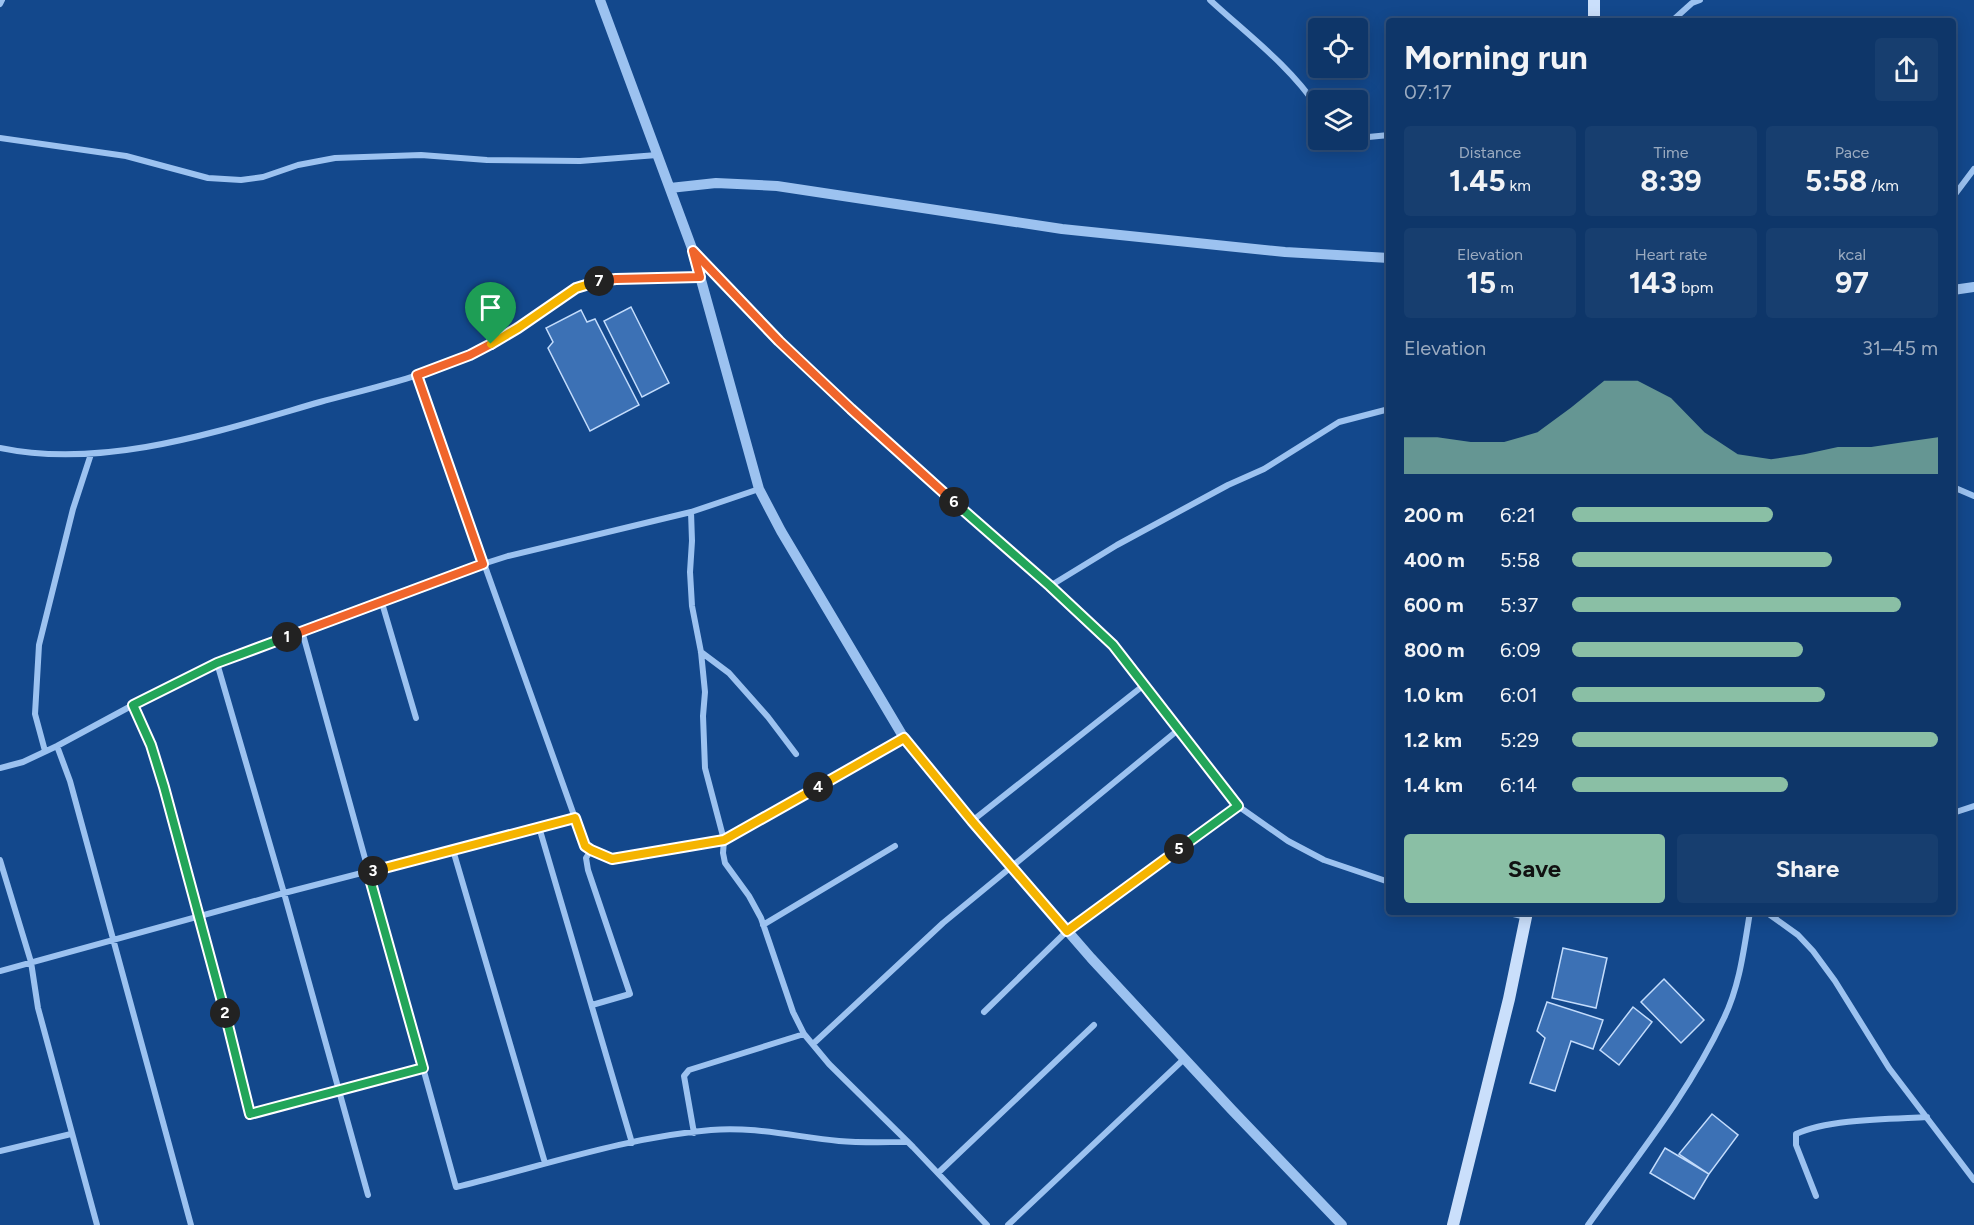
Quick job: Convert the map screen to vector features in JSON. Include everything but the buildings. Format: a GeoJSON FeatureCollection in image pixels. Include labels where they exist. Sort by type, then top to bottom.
{"type":"FeatureCollection","features":[{"type":"Feature","properties":{"kind":"main road"},"geometry":{"type":"LineString","coordinates":[[1594,0],[1594,18]]}},
{"type":"Feature","properties":{"kind":"main road"},"geometry":{"type":"LineString","coordinates":[[1453,1225],[1509,999],[1526,915]]}},
{"type":"Feature","properties":{"kind":"street"},"geometry":{"type":"LineString","coordinates":[[0,4],[2,0]]}},
{"type":"Feature","properties":{"kind":"street"},"geometry":{"type":"LineString","coordinates":[[600,0],[693,251],[759,489],[781,531],[904,738],[1067,931],[1184,1059],[1342,1225]]}},
{"type":"Feature","properties":{"kind":"street"},"geometry":{"type":"LineString","coordinates":[[1210,0],[1274,55],[1308,94]]}},
{"type":"Feature","properties":{"kind":"street"},"geometry":{"type":"LineString","coordinates":[[1675,18],[1692,3],[1700,0]]}},
{"type":"Feature","properties":{"kind":"street"},"geometry":{"type":"LineString","coordinates":[[1368,137],[1386,135]]}},
{"type":"Feature","properties":{"kind":"street"},"geometry":{"type":"LineString","coordinates":[[0,138],[126,156],[208,178],[241,180],[263,177],[298,165],[335,158],[421,155],[487,160],[580,161],[657,155]]}},
{"type":"Feature","properties":{"kind":"street"},"geometry":{"type":"LineString","coordinates":[[1956,193],[1974,169]]}},
{"type":"Feature","properties":{"kind":"street"},"geometry":{"type":"LineString","coordinates":[[670,188],[716,183],[777,186],[1062,229],[1285,252],[1386,258]]}},
{"type":"Feature","properties":{"kind":"street"},"geometry":{"type":"LineString","coordinates":[[693,251],[779,341],[851,409],[1113,645],[1238,806],[1288,841],[1324,860],[1386,881]]}},
{"type":"Feature","properties":{"kind":"street"},"geometry":{"type":"LineString","coordinates":[[0,448],[23,453],[91,454],[126,450],[224,430],[417,375],[470,355],[518,328],[576,288],[593,282],[616,279],[700,277]]}},
{"type":"Feature","properties":{"kind":"street"},"geometry":{"type":"LineString","coordinates":[[1956,290],[1974,287]]}},
{"type":"Feature","properties":{"kind":"street"},"geometry":{"type":"LineString","coordinates":[[417,375],[585,846],[612,859],[724,840],[904,738]]}},
{"type":"Feature","properties":{"kind":"street"},"geometry":{"type":"LineString","coordinates":[[1050,586],[1117,544],[1228,485],[1264,469],[1339,422],[1386,410]]}},
{"type":"Feature","properties":{"kind":"street"},"geometry":{"type":"LineString","coordinates":[[45,751],[35,714],[39,645],[73,509],[91,454]]}},
{"type":"Feature","properties":{"kind":"street"},"geometry":{"type":"LineString","coordinates":[[1956,488],[1974,496]]}},
{"type":"Feature","properties":{"kind":"street"},"geometry":{"type":"LineString","coordinates":[[0,768],[22,762],[57,746],[217,663],[483,564],[690,512],[759,489]]}},
{"type":"Feature","properties":{"kind":"street"},"geometry":{"type":"LineString","coordinates":[[690,512],[692,606],[701,652],[705,692],[703,716],[705,768],[724,840],[725,863],[749,896],[763,925],[793,1012],[804,1034],[829,1064],[987,1225]]}},
{"type":"Feature","properties":{"kind":"street"},"geometry":{"type":"LineString","coordinates":[[382,603],[416,718]]}},
{"type":"Feature","properties":{"kind":"street"},"geometry":{"type":"LineString","coordinates":[[302,631],[456,1187],[632,1143],[712,1130],[755,1131],[842,1141],[908,1142]]}},
{"type":"Feature","properties":{"kind":"street"},"geometry":{"type":"LineString","coordinates":[[701,652],[729,673],[768,717],[796,754]]}},
{"type":"Feature","properties":{"kind":"street"},"geometry":{"type":"LineString","coordinates":[[217,663],[284,892],[368,1196]]}},
{"type":"Feature","properties":{"kind":"street"},"geometry":{"type":"LineString","coordinates":[[972,821],[1144,685]]}},
{"type":"Feature","properties":{"kind":"street"},"geometry":{"type":"LineString","coordinates":[[133,705],[151,745],[199,916],[250,1114],[423,1068]]}},
{"type":"Feature","properties":{"kind":"street"},"geometry":{"type":"LineString","coordinates":[[813,1044],[943,923],[1178,730]]}},
{"type":"Feature","properties":{"kind":"street"},"geometry":{"type":"LineString","coordinates":[[57,746],[70,781],[191,1225]]}},
{"type":"Feature","properties":{"kind":"street"},"geometry":{"type":"LineString","coordinates":[[984,1012],[1067,931],[1238,806]]}},
{"type":"Feature","properties":{"kind":"street"},"geometry":{"type":"LineString","coordinates":[[1956,812],[1974,806]]}},
{"type":"Feature","properties":{"kind":"street"},"geometry":{"type":"LineString","coordinates":[[0,971],[284,892],[575,818]]}},
{"type":"Feature","properties":{"kind":"street"},"geometry":{"type":"LineString","coordinates":[[539,827],[632,1143]]}},
{"type":"Feature","properties":{"kind":"street"},"geometry":{"type":"LineString","coordinates":[[763,925],[895,846]]}},
{"type":"Feature","properties":{"kind":"street"},"geometry":{"type":"LineString","coordinates":[[453,850],[545,1163]]}},
{"type":"Feature","properties":{"kind":"street"},"geometry":{"type":"LineString","coordinates":[[591,850],[586,858],[588,870],[630,994],[592,1005]]}},
{"type":"Feature","properties":{"kind":"street"},"geometry":{"type":"LineString","coordinates":[[0,860],[31,962],[38,1008],[97,1225]]}},
{"type":"Feature","properties":{"kind":"street"},"geometry":{"type":"LineString","coordinates":[[1588,1225],[1689,1083],[1725,1017],[1741,966],[1750,915]]}},
{"type":"Feature","properties":{"kind":"street"},"geometry":{"type":"LineString","coordinates":[[1770,915],[1798,935],[1813,951],[1889,1068],[1974,1180]]}},
{"type":"Feature","properties":{"kind":"street"},"geometry":{"type":"LineString","coordinates":[[938,1173],[1094,1026]]}},
{"type":"Feature","properties":{"kind":"street"},"geometry":{"type":"LineString","coordinates":[[694,1133],[684,1076],[690,1070],[804,1034]]}},
{"type":"Feature","properties":{"kind":"street"},"geometry":{"type":"LineString","coordinates":[[1008,1225],[1184,1059]]}},
{"type":"Feature","properties":{"kind":"street"},"geometry":{"type":"LineString","coordinates":[[1816,1196],[1796,1145],[1797,1134],[1809,1128],[1872,1120],[1927,1117]]}},
{"type":"Feature","properties":{"kind":"street"},"geometry":{"type":"LineString","coordinates":[[0,1151],[71,1134]]}},
{"type":"Feature","properties":{"kind":"route"},"geometry":{"type":"LineString","coordinates":[[693,251],[779,341],[851,409],[1113,645],[1238,806],[1067,931],[904,738],[724,840],[612,859],[585,846],[575,818],[368,872],[423,1068],[250,1114],[164,787],[151,745],[133,705],[217,663],[483,564],[417,375],[470,355],[491,344],[576,288],[593,282],[616,279],[700,277],[693,251]]}}]}
